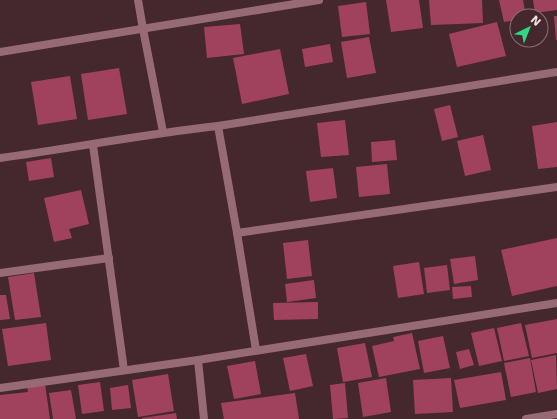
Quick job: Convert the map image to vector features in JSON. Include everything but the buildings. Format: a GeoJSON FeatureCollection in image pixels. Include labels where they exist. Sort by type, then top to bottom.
{"type":"FeatureCollection","features":[{"type":"Feature","properties":{"kind":"street"},"geometry":{"type":"LineString","coordinates":[[138,0],[163,132]]}},
{"type":"Feature","properties":{"kind":"street"},"geometry":{"type":"LineString","coordinates":[[0,52],[319,0]]}},
{"type":"Feature","properties":{"kind":"street"},"geometry":{"type":"LineString","coordinates":[[0,158],[93,145],[163,132],[218,126],[557,72]]}},
{"type":"Feature","properties":{"kind":"street"},"geometry":{"type":"LineString","coordinates":[[218,126],[256,350]]}},
{"type":"Feature","properties":{"kind":"street"},"geometry":{"type":"LineString","coordinates":[[93,145],[124,370]]}},
{"type":"Feature","properties":{"kind":"street"},"geometry":{"type":"LineString","coordinates":[[237,233],[557,186]]}},
{"type":"Feature","properties":{"kind":"street"},"geometry":{"type":"LineString","coordinates":[[0,273],[109,258]]}},
{"type":"Feature","properties":{"kind":"street"},"geometry":{"type":"LineString","coordinates":[[0,388],[198,360],[557,303]]}},
{"type":"Feature","properties":{"kind":"street"},"geometry":{"type":"LineString","coordinates":[[198,360],[204,419]]}},
{"type":"Feature","properties":{"kind":"street"},"geometry":{"type":"LineString","coordinates":[[526,419],[557,414]]}}]}
